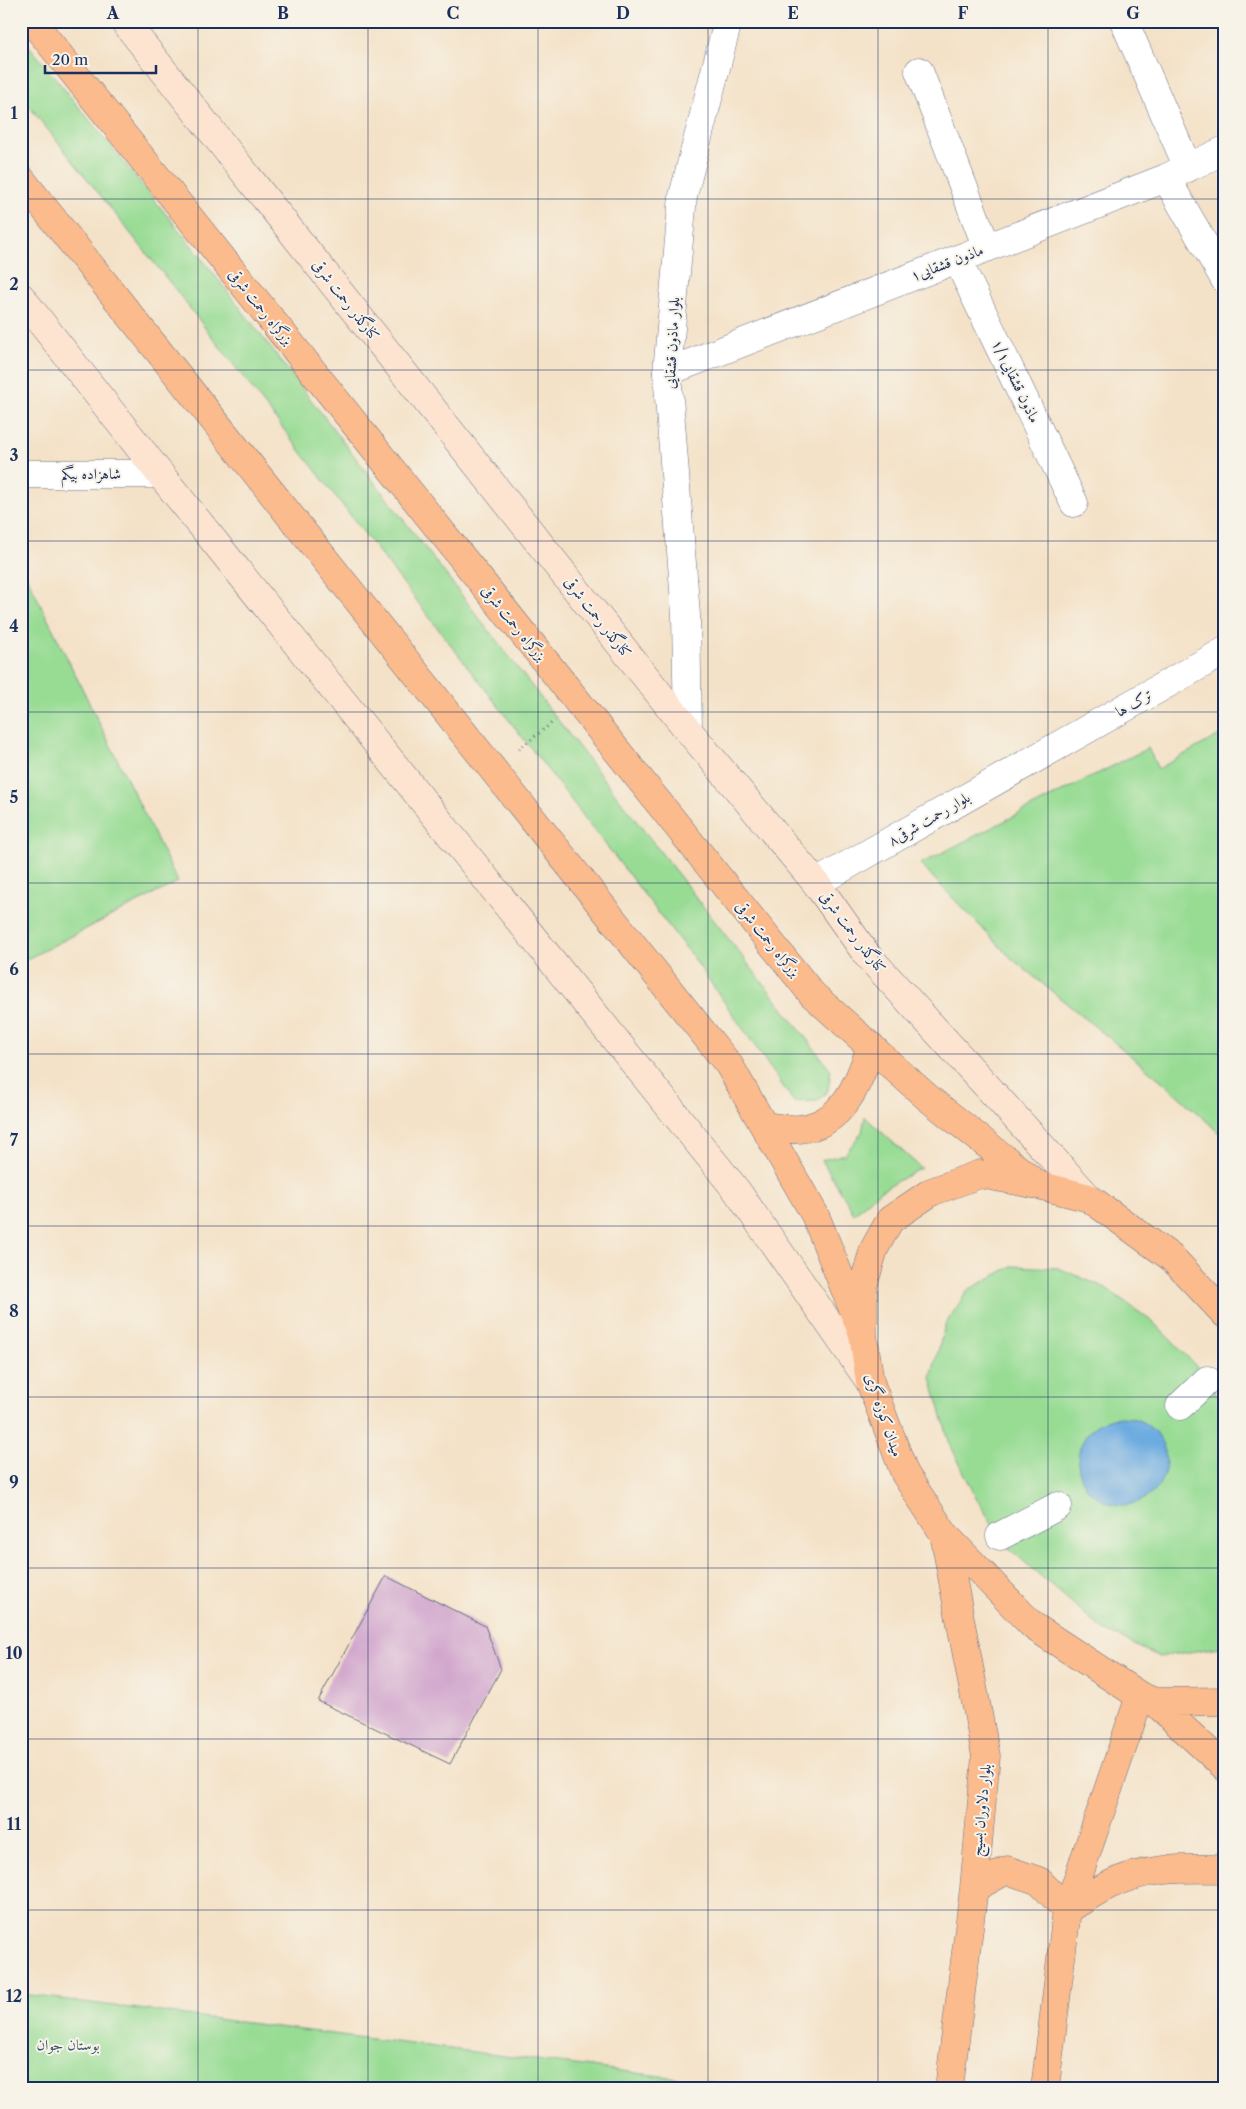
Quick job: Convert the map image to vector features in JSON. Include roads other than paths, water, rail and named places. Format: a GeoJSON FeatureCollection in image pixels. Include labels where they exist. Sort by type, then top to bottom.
{"type":"FeatureCollection","features":[{"type":"Feature","properties":{"kind":"main road","name":"بزرگراه رحمت شرقی"},"geometry":{"type":"LineString","coordinates":[[32,21],[812,994],[928,1098],[1038,1184]]}},
{"type":"Feature","properties":{"kind":"main road","name":"کنارگذر رحمت شرقی"},"geometry":{"type":"LineString","coordinates":[[124,21],[688,730],[816,883],[867,954],[1089,1198]]}},
{"type":"Feature","properties":{"kind":"main road"},"geometry":{"type":"LineString","coordinates":[[21,179],[729,1065],[815,1215],[863,1334]]}},
{"type":"Feature","properties":{"kind":"main road"},"geometry":{"type":"LineString","coordinates":[[21,297],[160,474],[737,1191],[870,1382]]}},
{"type":"Feature","properties":{"kind":"main road"},"geometry":{"type":"LineString","coordinates":[[764,1126],[798,1129],[821,1125],[844,1107],[862,1072],[870,1046]]}},
{"type":"Feature","properties":{"kind":"main road","name":"میدان کوزه گری"},"geometry":{"type":"LineString","coordinates":[[1147,1699],[1033,1626],[944,1534],[904,1474],[870,1382],[863,1334],[863,1286],[874,1249],[890,1220],[931,1192],[980,1174],[1038,1184],[1089,1198],[1172,1258],[1225,1314]]}},
{"type":"Feature","properties":{"kind":"main road","name":"بلوار دلاوران بسیج"},"geometry":{"type":"LineString","coordinates":[[944,1534],[986,1756],[974,1888],[949,2088]]}},
{"type":"Feature","properties":{"kind":"main road"},"geometry":{"type":"LineString","coordinates":[[1147,1699],[1225,1701]]}},
{"type":"Feature","properties":{"kind":"main road"},"geometry":{"type":"LineString","coordinates":[[1147,1699],[1225,1766]]}},
{"type":"Feature","properties":{"kind":"main road"},"geometry":{"type":"LineString","coordinates":[[1045,2088],[1067,1910],[1147,1699]]}},
{"type":"Feature","properties":{"kind":"main road"},"geometry":{"type":"LineString","coordinates":[[1067,1910],[1108,1885],[1149,1872],[1192,1868],[1225,1869]]}},
{"type":"Feature","properties":{"kind":"main road"},"geometry":{"type":"LineString","coordinates":[[974,1888],[1007,1870],[1039,1881],[1067,1910]]}},
{"type":"Feature","properties":{"kind":"street"},"geometry":{"type":"LineString","coordinates":[[1124,21],[1177,173],[1225,280]]}},
{"type":"Feature","properties":{"kind":"street","name":"بلوار ماذون قشقایی"},"geometry":{"type":"LineString","coordinates":[[688,730],[686,616],[668,372],[683,196],[731,22]]}},
{"type":"Feature","properties":{"kind":"street"},"geometry":{"type":"LineString","coordinates":[[919,71],[987,248]]}},
{"type":"Feature","properties":{"kind":"street","name":"ماذون قشقایی۱"},"geometry":{"type":"LineString","coordinates":[[668,372],[1177,173],[1225,150]]}},
{"type":"Feature","properties":{"kind":"street","name":"ماذون قشقایی۱/۱"},"geometry":{"type":"LineString","coordinates":[[957,260],[1074,503]]}},
{"type":"Feature","properties":{"kind":"street","name":"شاهزاده بیگم"},"geometry":{"type":"LineString","coordinates":[[21,474],[160,474]]}},
{"type":"Feature","properties":{"kind":"street","name":"ترک ها"},"geometry":{"type":"LineString","coordinates":[[1042,754],[1225,651]]}},
{"type":"Feature","properties":{"kind":"street","name":"بلوار رحمت شرقی۸"},"geometry":{"type":"LineString","coordinates":[[816,883],[1042,754]]}},
{"type":"Feature","properties":{"kind":"street"},"geometry":{"type":"LineString","coordinates":[[1180,1406],[1207,1380]]}},
{"type":"Feature","properties":{"kind":"street"},"geometry":{"type":"LineString","coordinates":[[1000,1536],[1058,1506]]}},
{"type":"Feature","properties":{"kind":"water"},"geometry":{"type":"Polygon","coordinates":[[[1122,1417],[1139,1420],[1153,1430],[1163,1444],[1166,1461],[1163,1478],[1153,1492],[1139,1502],[1122,1505],[1105,1502],[1091,1492],[1081,1478],[1078,1461],[1081,1444],[1091,1430],[1105,1420],[1122,1417]]]}},
{"type":"Feature","properties":{"kind":"park label","name":"بوستان جوان"},"geometry":{"type":"Point","coordinates":[68,2045]}}]}
